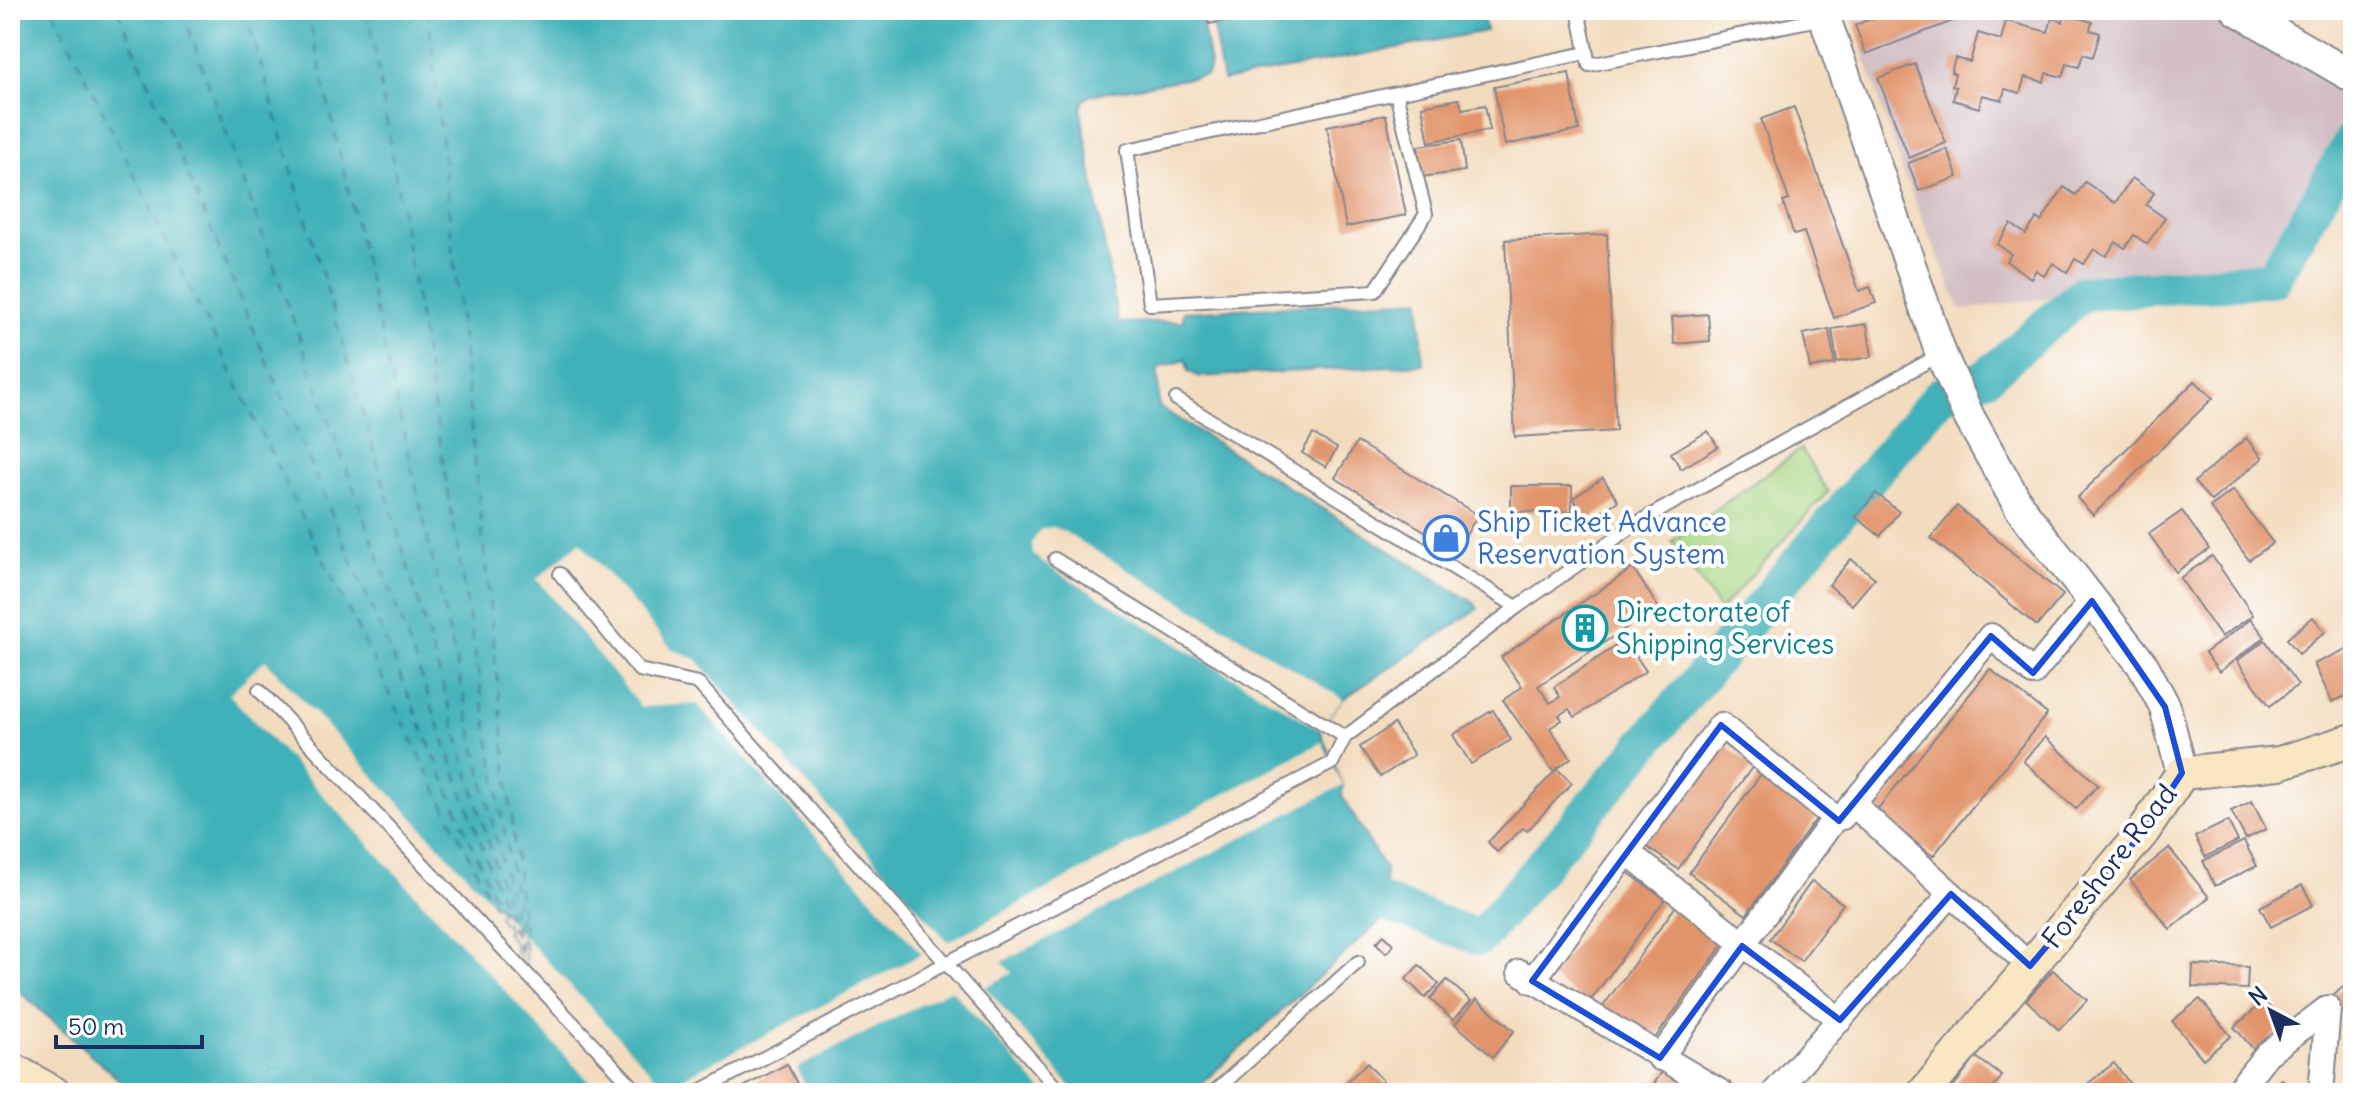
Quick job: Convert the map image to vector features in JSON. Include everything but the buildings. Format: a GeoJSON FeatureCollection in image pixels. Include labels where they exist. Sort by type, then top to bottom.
{"type":"FeatureCollection","features":[{"type":"Feature","properties":{"kind":"main road","name":"Foreshore Road"},"geometry":{"type":"LineString","coordinates":[[1924,1093],[2143,832],[2182,773],[2279,763],[2353,740]]}},
{"type":"Feature","properties":{"kind":"main road"},"geometry":{"type":"LineString","coordinates":[[10,1068],[54,1093]]}},
{"type":"Feature","properties":{"kind":"street"},"geometry":{"type":"LineString","coordinates":[[2237,10],[2353,77]]}},
{"type":"Feature","properties":{"kind":"street"},"geometry":{"type":"LineString","coordinates":[[1823,14],[1944,362],[2020,508],[2144,667],[2165,707],[2182,773]]}},
{"type":"Feature","properties":{"kind":"street"},"geometry":{"type":"LineString","coordinates":[[1660,1058],[1844,811],[1991,636],[2033,673],[2092,601]]}},
{"type":"Feature","properties":{"kind":"street"},"geometry":{"type":"LineString","coordinates":[[1722,1093],[1526,977],[1627,852],[1721,725],[1844,811],[1951,894],[2030,966]]}},
{"type":"Feature","properties":{"kind":"street"},"geometry":{"type":"LineString","coordinates":[[1627,852],[1742,946],[1840,1020]]}},
{"type":"Feature","properties":{"kind":"street"},"geometry":{"type":"LineString","coordinates":[[1774,1093],[1951,894]]}},
{"type":"Feature","properties":{"kind":"street"},"geometry":{"type":"LineString","coordinates":[[2236,1093],[2267,1054],[2328,1008],[2321,1093]]}},
{"type":"Feature","properties":{"kind":"lane"},"geometry":{"type":"LineString","coordinates":[[1578,10],[1589,65],[1823,14]]}},
{"type":"Feature","properties":{"kind":"lane"},"geometry":{"type":"LineString","coordinates":[[1396,93],[1426,214],[1375,291],[1150,304],[1127,150],[1396,93],[1586,53]]}},
{"type":"Feature","properties":{"kind":"lane"},"geometry":{"type":"LineString","coordinates":[[696,1093],[948,965],[1332,763],[1345,737],[1517,607],[1637,523],[1944,362]]}},
{"type":"Feature","properties":{"kind":"lane"},"geometry":{"type":"LineString","coordinates":[[1176,399],[1517,607]]}},
{"type":"Feature","properties":{"kind":"lane"},"geometry":{"type":"LineString","coordinates":[[1055,559],[1345,737]]}},
{"type":"Feature","properties":{"kind":"lane"},"geometry":{"type":"LineString","coordinates":[[560,574],[639,670],[698,683],[1061,1093]]}},
{"type":"Feature","properties":{"kind":"lane"},"geometry":{"type":"LineString","coordinates":[[259,690],[639,1093]]}},
{"type":"Feature","properties":{"kind":"lane"},"geometry":{"type":"LineString","coordinates":[[1213,1093],[1358,962]]}},
{"type":"Feature","properties":{"kind":"highlighted area"},"geometry":{"type":"Polygon","coordinates":[[[2092,601],[2165,707],[2182,773],[2143,832],[2030,966],[1951,894],[1840,1020],[1742,946],[1660,1058],[1532,981],[1721,725],[1839,821],[1991,636],[2033,673],[2092,601]]]}},
{"type":"Feature","properties":{"kind":"shaded area"},"geometry":{"type":"Polygon","coordinates":[[[1850,10],[2210,10],[2353,86],[2353,124],[2266,268],[1961,310],[1905,178],[1850,10]]]}},
{"type":"Feature","properties":{"kind":"green space"},"geometry":{"type":"Polygon","coordinates":[[[1801,449],[1828,492],[1720,610],[1672,541],[1801,449]]]}},
{"type":"Feature","properties":{"kind":"water"},"geometry":{"type":"Polygon","coordinates":[[[10,10],[1200,10],[1210,65],[1207,75],[1091,95],[1083,101],[1081,111],[1118,323],[1183,321],[1183,312],[1420,299],[1423,364],[1199,377],[1188,371],[1186,360],[1158,368],[1159,407],[1474,603],[1478,609],[1343,699],[1319,729],[1343,785],[1342,796],[1385,869],[1385,917],[1191,1093],[134,1093],[10,983],[10,10]]]}},
{"type":"Feature","properties":{"kind":"water"},"geometry":{"type":"Polygon","coordinates":[[[1302,10],[1482,10],[1486,31],[1223,81],[1213,27],[1302,10]]]}},
{"type":"Feature","properties":{"kind":"pier"},"geometry":{"type":"Polygon","coordinates":[[[1052,527],[1343,699],[1319,729],[1043,563],[1033,554],[1032,543],[1040,530],[1052,527]]]}},
{"type":"Feature","properties":{"kind":"pier"},"geometry":{"type":"Polygon","coordinates":[[[580,542],[672,649],[696,659],[948,942],[1322,742],[1343,785],[1002,962],[1012,973],[985,987],[1076,1093],[1044,1093],[951,989],[797,1068],[808,1093],[600,1093],[229,694],[265,660],[665,1087],[922,954],[697,704],[641,707],[537,579],[580,542]]]}},
{"type":"Feature","properties":{"kind":"waterway"},"geometry":{"type":"LineString","coordinates":[[1385,903],[1480,938],[1940,395],[1986,377],[2083,293],[2272,279],[2353,139]]}},
{"type":"Feature","properties":{"kind":"ferry route"},"geometry":{"type":"LineString","coordinates":[[53,10],[519,957]]}},
{"type":"Feature","properties":{"kind":"ferry route"},"geometry":{"type":"LineString","coordinates":[[118,10],[521,960]]}},
{"type":"Feature","properties":{"kind":"ferry route"},"geometry":{"type":"LineString","coordinates":[[182,10],[520,952]]}},
{"type":"Feature","properties":{"kind":"ferry route"},"geometry":{"type":"LineString","coordinates":[[245,10],[524,963]]}},
{"type":"Feature","properties":{"kind":"ferry route"},"geometry":{"type":"LineString","coordinates":[[307,10],[523,955]]}},
{"type":"Feature","properties":{"kind":"ferry route"},"geometry":{"type":"LineString","coordinates":[[368,10],[527,967]]}},
{"type":"Feature","properties":{"kind":"ferry route"},"geometry":{"type":"LineString","coordinates":[[428,10],[526,955]]}},
{"type":"Feature","properties":{"kind":"place","name":"Ship Ticket Advance Reservation System"},"geometry":{"type":"Point","coordinates":[1446,538]}},
{"type":"Feature","properties":{"kind":"place","name":"Directorate of Shipping Services"},"geometry":{"type":"Point","coordinates":[1585,628]}}]}
